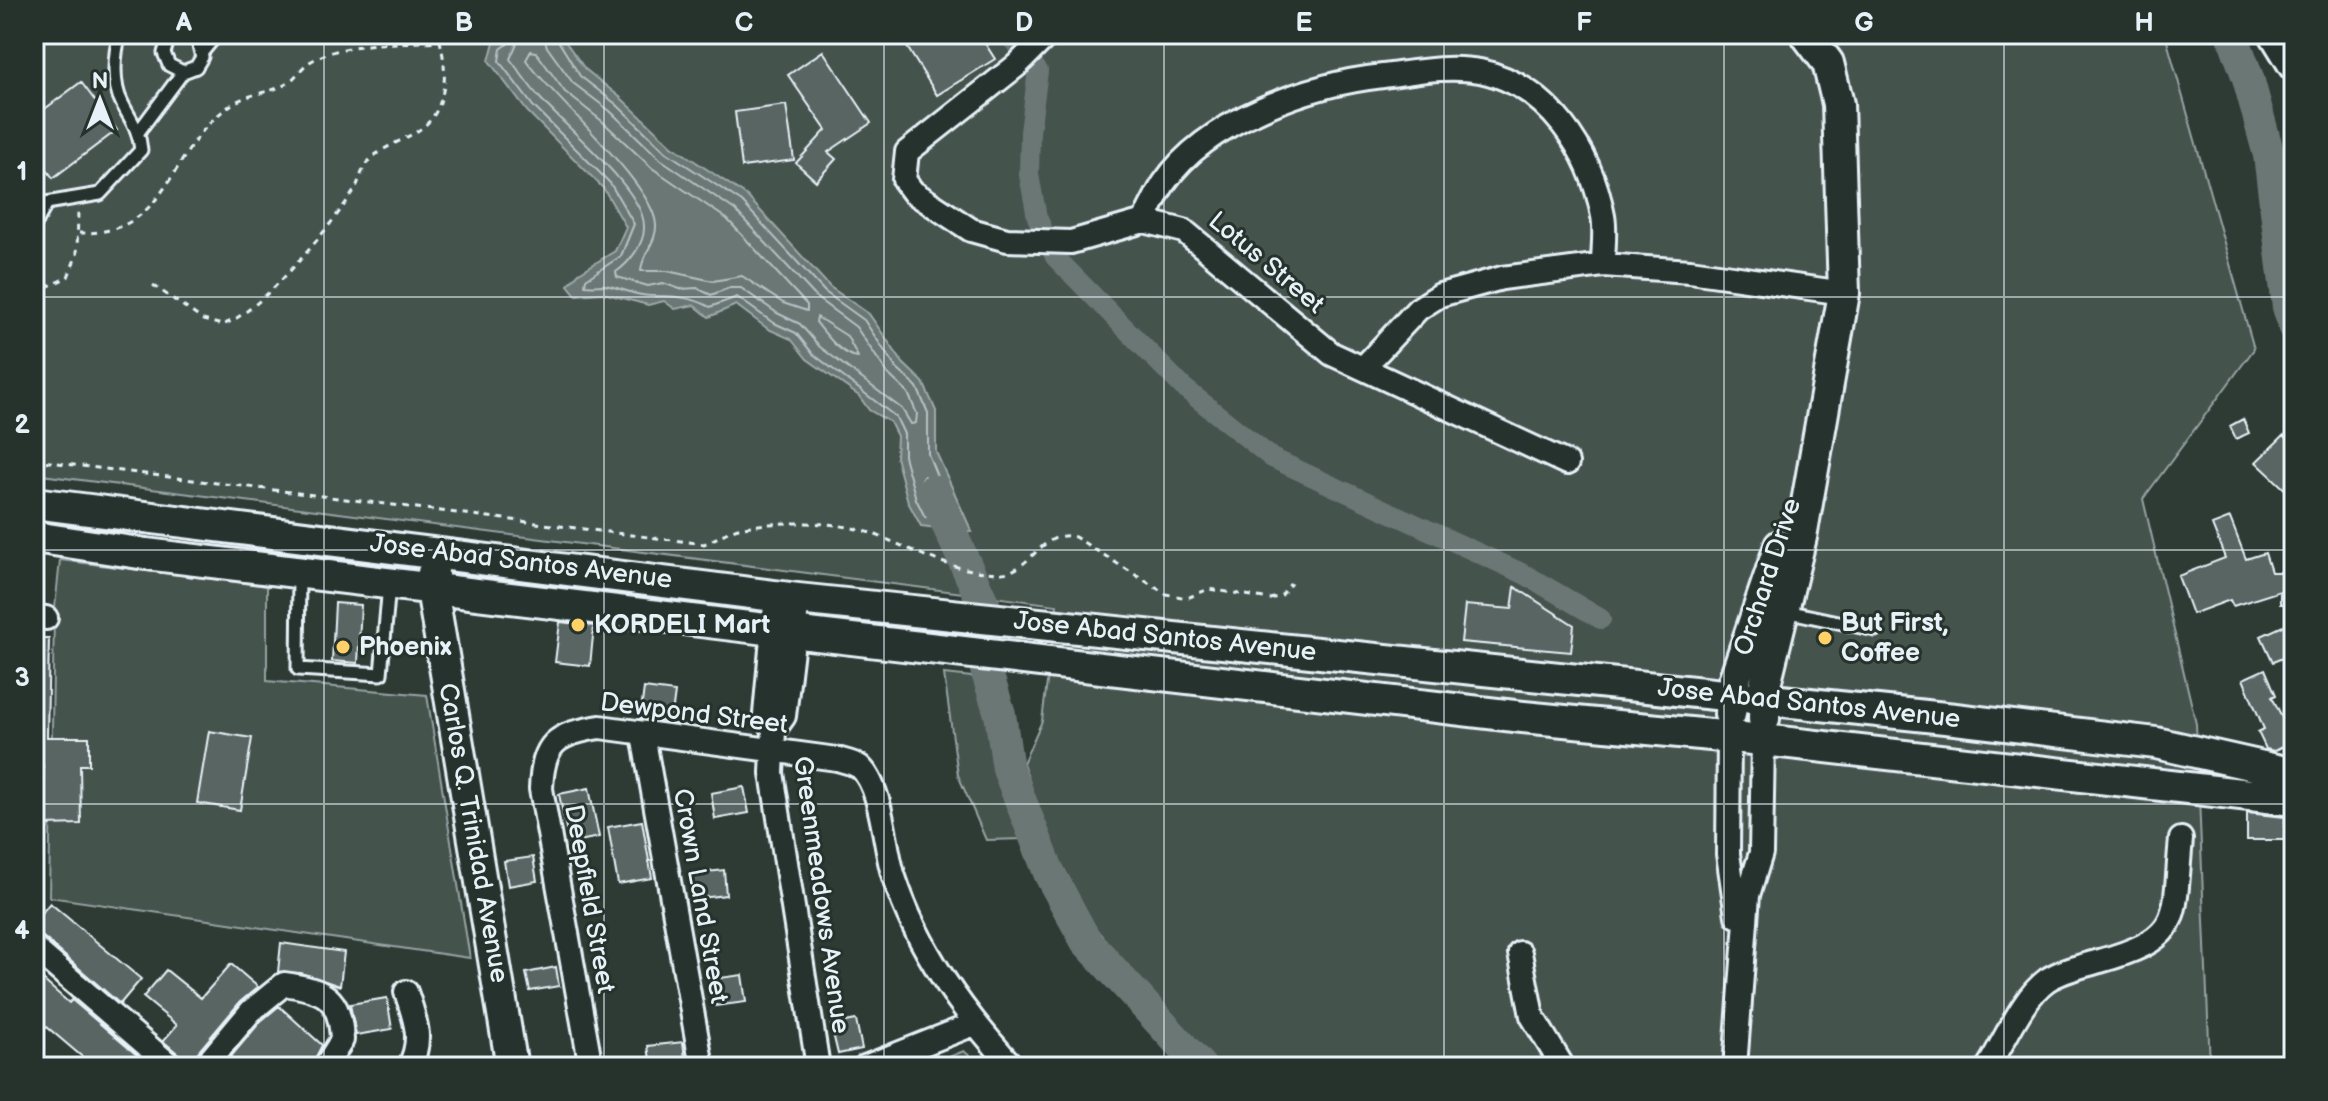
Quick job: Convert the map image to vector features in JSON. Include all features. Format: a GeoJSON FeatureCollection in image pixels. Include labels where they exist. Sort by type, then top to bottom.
{"type":"FeatureCollection","features":[{"type":"Feature","properties":{"kind":"main road","name":"Orchard Drive"},"geometry":{"type":"LineString","coordinates":[[1763,740],[1764,700],[1781,610],[1801,537],[1843,307],[1838,104],[1828,63],[1806,34]]}},
{"type":"Feature","properties":{"kind":"main road"},"geometry":{"type":"LineString","coordinates":[[2275,34],[2294,65]]}},
{"type":"Feature","properties":{"kind":"main road","name":"Orchard Drive"},"geometry":{"type":"LineString","coordinates":[[1729,737],[1731,697],[1769,574],[1785,535],[1843,307]]}},
{"type":"Feature","properties":{"kind":"main road","name":"Jose Abad Santos Avenue"},"geometry":{"type":"LineString","coordinates":[[34,503],[787,597],[2156,743],[2294,774]]}},
{"type":"Feature","properties":{"kind":"main road","name":"Jose Abad Santos Avenue"},"geometry":{"type":"LineString","coordinates":[[34,537],[389,584],[1523,717],[1763,740],[2294,800]]}},
{"type":"Feature","properties":{"kind":"main road","name":"Carlos Q. Trinidad Avenue"},"geometry":{"type":"LineString","coordinates":[[436,551],[432,589],[512,1067]]}},
{"type":"Feature","properties":{"kind":"street"},"geometry":{"type":"LineString","coordinates":[[1043,39],[1016,66],[907,152],[904,180],[913,192],[971,230],[1007,240],[1071,242],[1144,221],[1164,182],[1201,145],[1249,115],[1297,95],[1355,79],[1444,69],[1481,71],[1539,99],[1559,118],[1574,141],[1589,172],[1603,217],[1603,265]]}},
{"type":"Feature","properties":{"kind":"street","name":"Lotus Street"},"geometry":{"type":"LineString","coordinates":[[1144,221],[1184,231],[1332,354],[1567,463]]}},
{"type":"Feature","properties":{"kind":"street"},"geometry":{"type":"LineString","coordinates":[[1363,368],[1408,318],[1440,295],[1502,278],[1603,265],[1690,271],[1843,307]]}},
{"type":"Feature","properties":{"kind":"street","name":"Greenmeadows Avenue"},"geometry":{"type":"LineString","coordinates":[[787,597],[784,631],[765,714],[773,741],[772,773],[809,1028],[818,1067]]}},
{"type":"Feature","properties":{"kind":"street","name":"Dewpond Street"},"geometry":{"type":"LineString","coordinates":[[552,743],[573,731],[600,727],[643,735],[773,741],[859,766],[871,783],[894,877],[911,922],[950,991],[974,1024]]}},
{"type":"Feature","properties":{"kind":"street","name":"Crown Land Street"},"geometry":{"type":"LineString","coordinates":[[643,735],[702,1067]]}},
{"type":"Feature","properties":{"kind":"street","name":"Orchard Drive"},"geometry":{"type":"LineString","coordinates":[[1729,737],[1728,854],[1736,896],[1740,981]]}},
{"type":"Feature","properties":{"kind":"street","name":"Orchard Drive"},"geometry":{"type":"LineString","coordinates":[[1735,1067],[1748,895],[1761,853],[1763,740]]}},
{"type":"Feature","properties":{"kind":"street","name":"Deepfield Street"},"geometry":{"type":"LineString","coordinates":[[552,743],[542,762],[541,789],[591,1067]]}},
{"type":"Feature","properties":{"kind":"street"},"geometry":{"type":"LineString","coordinates":[[1988,1067],[2047,980],[2142,949],[2168,927],[2174,910],[2181,839]]}},
{"type":"Feature","properties":{"kind":"street"},"geometry":{"type":"LineString","coordinates":[[34,948],[172,1067]]}},
{"type":"Feature","properties":{"kind":"street"},"geometry":{"type":"LineString","coordinates":[[1520,953],[1532,1016],[1563,1067]]}},
{"type":"Feature","properties":{"kind":"street"},"geometry":{"type":"LineString","coordinates":[[204,1067],[251,1011],[284,984],[326,995],[337,1007],[342,1040],[325,1067]]}},
{"type":"Feature","properties":{"kind":"street"},"geometry":{"type":"LineString","coordinates":[[406,992],[419,1031],[418,1047],[409,1067]]}},
{"type":"Feature","properties":{"kind":"street"},"geometry":{"type":"LineString","coordinates":[[865,1067],[974,1024],[1013,1067]]}},
{"type":"Feature","properties":{"kind":"lane"},"geometry":{"type":"LineString","coordinates":[[34,205],[100,194],[141,150],[139,131],[120,100],[116,71],[120,34]]}},
{"type":"Feature","properties":{"kind":"lane"},"geometry":{"type":"LineString","coordinates":[[168,36],[165,59],[176,71],[183,72],[196,67],[203,51],[217,34]]}},
{"type":"Feature","properties":{"kind":"lane"},"geometry":{"type":"LineString","coordinates":[[194,35],[203,51]]}},
{"type":"Feature","properties":{"kind":"lane"},"geometry":{"type":"LineString","coordinates":[[139,131],[183,72]]}},
{"type":"Feature","properties":{"kind":"lane"},"geometry":{"type":"LineString","coordinates":[[34,226],[47,203]]}},
{"type":"Feature","properties":{"kind":"lane"},"geometry":{"type":"LineString","coordinates":[[299,573],[298,669],[381,674],[389,584]]}},
{"type":"Feature","properties":{"kind":"lane"},"geometry":{"type":"LineString","coordinates":[[1781,610],[1875,630]]}},
{"type":"Feature","properties":{"kind":"path"},"geometry":{"type":"LineString","coordinates":[[79,233],[103,234],[132,224],[150,207],[188,147],[213,120],[236,102],[286,84],[308,64],[339,50],[440,41],[455,34]]}},
{"type":"Feature","properties":{"kind":"path"},"geometry":{"type":"LineString","coordinates":[[153,285],[203,320],[222,325],[237,317],[311,251],[356,188],[367,163],[431,119],[445,77],[440,41]]}},
{"type":"Feature","properties":{"kind":"path"},"geometry":{"type":"LineString","coordinates":[[34,287],[49,286],[68,277],[77,254],[76,198]]}},
{"type":"Feature","properties":{"kind":"path"},"geometry":{"type":"LineString","coordinates":[[34,460],[704,544],[741,528],[814,524],[873,534],[942,565],[999,574],[1012,572],[1053,537],[1063,534],[1075,537],[1166,594],[1187,598],[1209,589],[1270,599],[1281,596],[1291,583]]}},
{"type":"Feature","properties":{"kind":"shaded area"},"geometry":{"type":"Polygon","coordinates":[[[34,34],[2165,34],[2254,349],[2143,499],[2196,724],[2210,1067],[1217,1067],[1095,928],[1051,844],[1023,763],[1042,721],[1057,605],[34,474],[34,34]]]}},
{"type":"Feature","properties":{"kind":"shaded area"},"geometry":{"type":"Polygon","coordinates":[[[60,560],[267,586],[267,681],[427,695],[470,958],[49,897],[54,617],[60,560]]]}},
{"type":"Feature","properties":{"kind":"shaded area"},"geometry":{"type":"Polygon","coordinates":[[[944,674],[981,678],[1025,839],[986,840],[958,775],[944,674]]]}},
{"type":"Feature","properties":{"kind":"shaded area"},"geometry":{"type":"Polygon","coordinates":[[[964,1051],[982,1067],[941,1067],[939,1061],[964,1051]]]}},
{"type":"Feature","properties":{"kind":"water"},"geometry":{"type":"Polygon","coordinates":[[[510,34],[562,37],[585,69],[672,146],[747,196],[830,287],[869,314],[903,363],[923,382],[936,411],[936,452],[972,532],[921,526],[908,502],[896,457],[897,436],[890,422],[869,410],[859,396],[807,359],[791,339],[768,329],[736,305],[709,317],[694,305],[675,309],[664,301],[648,305],[603,293],[576,295],[568,285],[579,273],[615,251],[626,227],[604,189],[527,111],[489,61],[494,42],[510,34]]]}},
{"type":"Feature","properties":{"kind":"building"},"geometry":{"type":"Polygon","coordinates":[[[899,34],[979,34],[995,59],[937,95],[899,34]]]}},
{"type":"Feature","properties":{"kind":"building"},"geometry":{"type":"Polygon","coordinates":[[[823,51],[871,123],[828,152],[836,159],[816,181],[796,163],[826,130],[788,75],[823,51]]]}},
{"type":"Feature","properties":{"kind":"building"},"geometry":{"type":"Polygon","coordinates":[[[81,82],[117,130],[53,178],[34,152],[34,117],[81,82]]]}},
{"type":"Feature","properties":{"kind":"building"},"geometry":{"type":"Polygon","coordinates":[[[786,105],[794,160],[742,167],[735,112],[786,105]]]}},
{"type":"Feature","properties":{"kind":"building"},"geometry":{"type":"Polygon","coordinates":[[[2243,419],[2249,433],[2236,439],[2230,426],[2243,419]]]}},
{"type":"Feature","properties":{"kind":"building"},"geometry":{"type":"Polygon","coordinates":[[[2284,435],[2294,445],[2294,498],[2256,462],[2284,435]]]}},
{"type":"Feature","properties":{"kind":"building"},"geometry":{"type":"Polygon","coordinates":[[[2230,518],[2246,559],[2265,553],[2271,572],[2294,572],[2294,604],[2280,604],[2280,591],[2233,606],[2230,600],[2192,614],[2178,576],[2225,558],[2212,525],[2230,518]]]}},
{"type":"Feature","properties":{"kind":"building"},"geometry":{"type":"Polygon","coordinates":[[[1515,587],[1574,625],[1571,652],[1461,642],[1465,605],[1512,609],[1515,587]]]}},
{"type":"Feature","properties":{"kind":"building"},"geometry":{"type":"Polygon","coordinates":[[[335,603],[361,605],[358,663],[332,661],[335,603]]]}},
{"type":"Feature","properties":{"kind":"building"},"geometry":{"type":"Polygon","coordinates":[[[2294,621],[2294,653],[2273,662],[2261,636],[2294,621]]]}},
{"type":"Feature","properties":{"kind":"building"},"geometry":{"type":"Polygon","coordinates":[[[560,622],[594,626],[590,666],[555,662],[560,622]]]}},
{"type":"Feature","properties":{"kind":"building"},"geometry":{"type":"Polygon","coordinates":[[[34,638],[49,638],[47,737],[89,737],[89,765],[80,765],[81,824],[45,825],[43,765],[34,765],[34,638]]]}},
{"type":"Feature","properties":{"kind":"building"},"geometry":{"type":"Polygon","coordinates":[[[2265,669],[2276,695],[2272,697],[2294,741],[2274,751],[2266,749],[2258,732],[2264,729],[2243,679],[2265,669]]]}},
{"type":"Feature","properties":{"kind":"building"},"geometry":{"type":"Polygon","coordinates":[[[644,688],[675,692],[671,722],[640,718],[644,688]]]}},
{"type":"Feature","properties":{"kind":"building"},"geometry":{"type":"Polygon","coordinates":[[[209,731],[252,738],[240,810],[197,803],[209,731]]]}},
{"type":"Feature","properties":{"kind":"building"},"geometry":{"type":"Polygon","coordinates":[[[744,787],[749,813],[715,819],[711,793],[744,787]]]}},
{"type":"Feature","properties":{"kind":"building"},"geometry":{"type":"Polygon","coordinates":[[[589,788],[599,837],[569,843],[559,794],[589,788]]]}},
{"type":"Feature","properties":{"kind":"building"},"geometry":{"type":"Polygon","coordinates":[[[2247,813],[2285,817],[2284,840],[2247,840],[2247,813]]]}},
{"type":"Feature","properties":{"kind":"building"},"geometry":{"type":"Polygon","coordinates":[[[642,821],[652,878],[618,884],[608,827],[642,821]]]}},
{"type":"Feature","properties":{"kind":"building"},"geometry":{"type":"Polygon","coordinates":[[[533,857],[537,881],[508,886],[504,861],[533,857]]]}},
{"type":"Feature","properties":{"kind":"building"},"geometry":{"type":"Polygon","coordinates":[[[724,870],[726,895],[692,899],[690,874],[724,870]]]}},
{"type":"Feature","properties":{"kind":"building"},"geometry":{"type":"Polygon","coordinates":[[[50,903],[141,979],[120,1004],[43,937],[34,934],[34,922],[50,903]]]}},
{"type":"Feature","properties":{"kind":"building"},"geometry":{"type":"Polygon","coordinates":[[[281,943],[344,952],[340,986],[301,973],[278,972],[281,943]]]}},
{"type":"Feature","properties":{"kind":"building"},"geometry":{"type":"Polygon","coordinates":[[[231,964],[258,987],[240,1002],[193,1058],[190,1067],[186,1067],[182,1057],[163,1041],[177,1025],[143,997],[166,970],[201,998],[231,964]]]}},
{"type":"Feature","properties":{"kind":"building"},"geometry":{"type":"Polygon","coordinates":[[[556,967],[559,986],[530,991],[526,973],[556,967]]]}},
{"type":"Feature","properties":{"kind":"building"},"geometry":{"type":"Polygon","coordinates":[[[34,972],[151,1067],[95,1067],[80,1055],[34,1016],[34,972]]]}},
{"type":"Feature","properties":{"kind":"building"},"geometry":{"type":"Polygon","coordinates":[[[742,975],[746,1002],[716,1006],[712,979],[742,975]]]}},
{"type":"Feature","properties":{"kind":"building"},"geometry":{"type":"Polygon","coordinates":[[[387,998],[392,1029],[356,1035],[350,1004],[387,998]]]}},
{"type":"Feature","properties":{"kind":"building"},"geometry":{"type":"Polygon","coordinates":[[[279,1006],[322,1045],[311,1067],[222,1067],[261,1021],[279,1006]]]}},
{"type":"Feature","properties":{"kind":"building"},"geometry":{"type":"Polygon","coordinates":[[[856,1020],[862,1049],[838,1054],[831,1025],[856,1020]]]}},
{"type":"Feature","properties":{"kind":"building"},"geometry":{"type":"Polygon","coordinates":[[[683,1042],[686,1066],[651,1067],[648,1046],[683,1042]]]}},
{"type":"Feature","properties":{"kind":"waterway"},"geometry":{"type":"LineString","coordinates":[[1008,34],[1038,71],[1030,132],[1029,175],[1037,217],[1055,257],[1183,387],[1272,458],[1526,575],[1601,619]]}},
{"type":"Feature","properties":{"kind":"waterway"},"geometry":{"type":"LineString","coordinates":[[2232,34],[2248,78],[2269,155],[2288,307],[2294,327]]}},
{"type":"Feature","properties":{"kind":"waterway"},"geometry":{"type":"LineString","coordinates":[[932,491],[985,607],[983,660],[1000,714],[1008,769],[1050,875],[1086,941],[1201,1067]]}},
{"type":"Feature","properties":{"kind":"place","name":"KORDELI Mart"},"geometry":{"type":"Point","coordinates":[578,625]}},
{"type":"Feature","properties":{"kind":"place","name":"But First, Coffee"},"geometry":{"type":"Point","coordinates":[1825,638]}},
{"type":"Feature","properties":{"kind":"place","name":"Phoenix"},"geometry":{"type":"Point","coordinates":[343,647]}}]}
